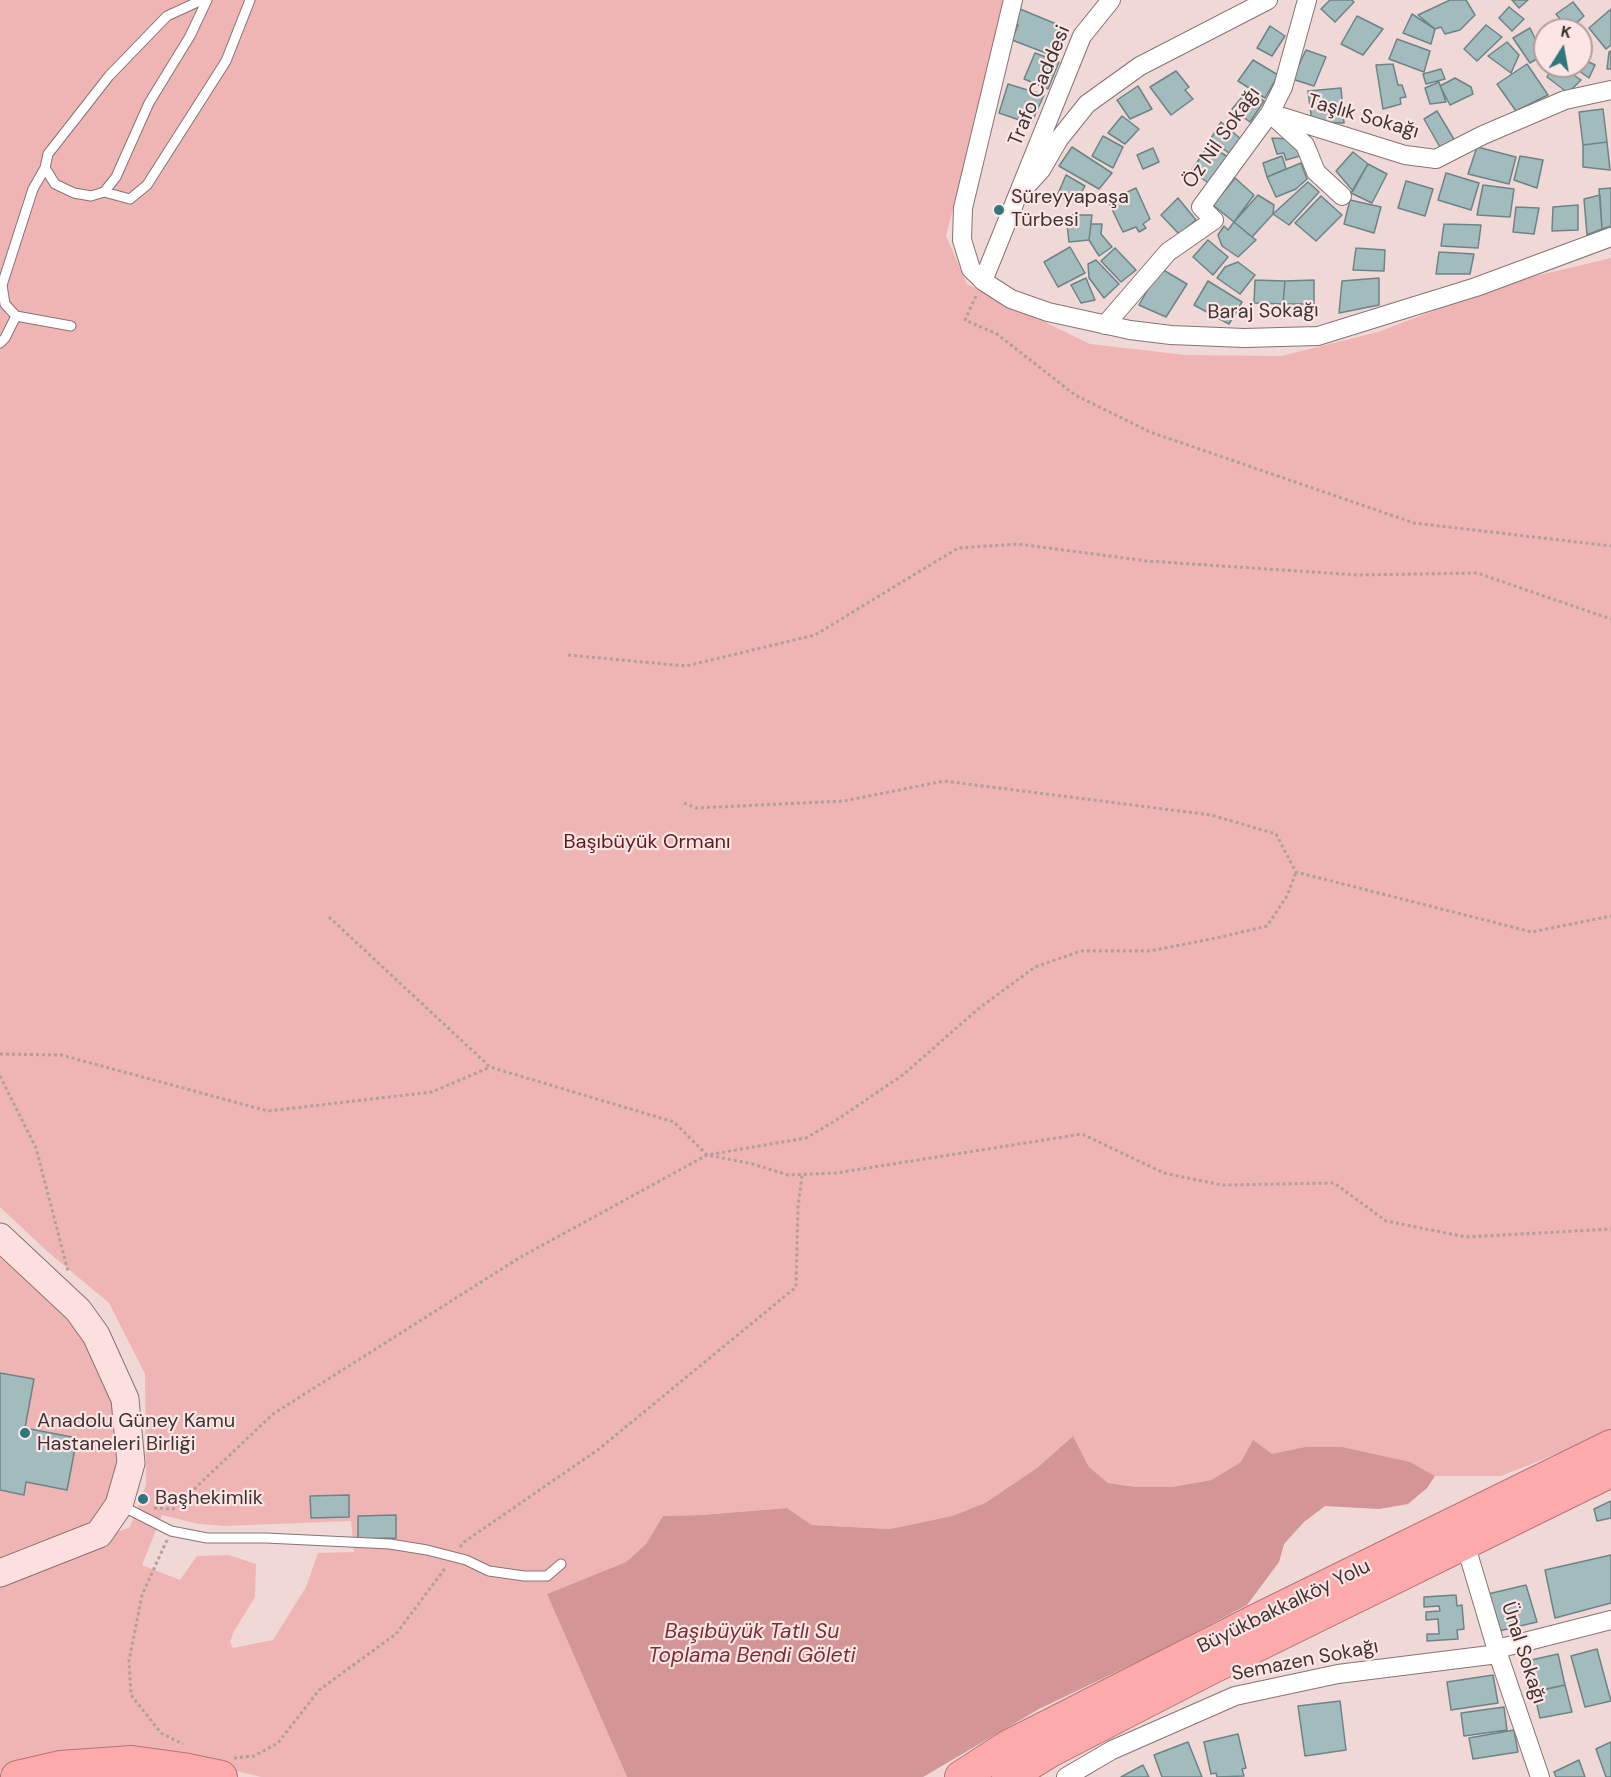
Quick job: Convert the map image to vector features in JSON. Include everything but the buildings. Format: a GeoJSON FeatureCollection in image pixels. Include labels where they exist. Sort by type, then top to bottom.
{"type":"FeatureCollection","features":[{"type":"Feature","properties":{"kind":"highway","name":"Büyükbakkalköy Yolu"},"geometry":{"type":"LineString","coordinates":[[961,1777],[1009,1746],[1611,1446]]}},
{"type":"Feature","properties":{"kind":"highway","name":"Büyükbakkalköy Yolu"},"geometry":{"type":"LineString","coordinates":[[1008,1777],[1050,1751],[1209,1669],[1611,1471]]}},
{"type":"Feature","properties":{"kind":"highway"},"geometry":{"type":"LineString","coordinates":[[17,1777],[60,1767],[132,1761],[183,1769],[222,1768]]}},
{"type":"Feature","properties":{"kind":"main road"},"geometry":{"type":"LineString","coordinates":[[0,1237],[78,1310],[96,1335],[125,1399],[131,1462],[120,1505],[99,1534],[0,1573]]}},
{"type":"Feature","properties":{"kind":"street"},"geometry":{"type":"LineString","coordinates":[[983,281],[971,269],[962,240],[963,208],[1013,0]]}},
{"type":"Feature","properties":{"kind":"street","name":"Trafo Caddesi"},"geometry":{"type":"LineString","coordinates":[[983,281],[1082,36],[1111,0]]}},
{"type":"Feature","properties":{"kind":"street"},"geometry":{"type":"LineString","coordinates":[[1019,195],[1041,170],[1059,139],[1087,104],[1140,66],[1268,0]]}},
{"type":"Feature","properties":{"kind":"street","name":"Öz Nil Sokağı"},"geometry":{"type":"LineString","coordinates":[[1105,325],[1168,252],[1214,220],[1201,207],[1270,113],[1283,87],[1307,0]]}},
{"type":"Feature","properties":{"kind":"street","name":"Taşlık Sokağı"},"geometry":{"type":"LineString","coordinates":[[1270,113],[1405,154],[1436,159],[1483,135],[1565,100],[1611,90]]}},
{"type":"Feature","properties":{"kind":"street"},"geometry":{"type":"LineString","coordinates":[[1270,113],[1305,145],[1316,172],[1342,196]]}},
{"type":"Feature","properties":{"kind":"street","name":"Baraj Sokağı"},"geometry":{"type":"LineString","coordinates":[[983,281],[1011,299],[1048,312],[1130,330],[1171,335],[1244,338],[1318,336],[1476,287],[1611,237]]}},
{"type":"Feature","properties":{"kind":"street","name":"Ünal Sokağı"},"geometry":{"type":"LineString","coordinates":[[1465,1543],[1497,1652],[1540,1777]]}},
{"type":"Feature","properties":{"kind":"street","name":"Semazen Sokağı"},"geometry":{"type":"LineString","coordinates":[[1066,1777],[1112,1750],[1235,1696],[1338,1674],[1497,1652],[1611,1620]]}},
{"type":"Feature","properties":{"kind":"lane"},"geometry":{"type":"LineString","coordinates":[[71,326],[16,316],[5,304],[2,285],[33,189],[45,168],[48,154],[109,76],[167,16],[202,0]]}},
{"type":"Feature","properties":{"kind":"lane"},"geometry":{"type":"LineString","coordinates":[[104,192],[116,177],[149,103],[190,36],[207,0]]}},
{"type":"Feature","properties":{"kind":"lane"},"geometry":{"type":"LineString","coordinates":[[45,168],[55,184],[74,193],[91,196],[104,192],[130,199],[147,185],[226,61],[250,0]]}},
{"type":"Feature","properties":{"kind":"lane"},"geometry":{"type":"LineString","coordinates":[[0,343],[16,316]]}},
{"type":"Feature","properties":{"kind":"lane"},"geometry":{"type":"LineString","coordinates":[[120,1505],[171,1531],[207,1538],[266,1538],[390,1545],[427,1550],[466,1560],[489,1571],[524,1576],[547,1576],[561,1564]]}},
{"type":"Feature","properties":{"kind":"path"},"geometry":{"type":"LineString","coordinates":[[983,281],[965,320],[997,334],[1075,395],[1150,432],[1414,523],[1611,546]]}},
{"type":"Feature","properties":{"kind":"path"},"geometry":{"type":"LineString","coordinates":[[568,655],[686,666],[815,635],[958,548],[1018,544],[1147,561],[1358,575],[1478,573],[1611,619]]}},
{"type":"Feature","properties":{"kind":"path"},"geometry":{"type":"LineString","coordinates":[[684,804],[696,808],[844,801],[944,781],[1211,814],[1276,834],[1296,872],[1532,932],[1611,916]]}},
{"type":"Feature","properties":{"kind":"path"},"geometry":{"type":"LineString","coordinates":[[120,1505],[173,1509],[273,1413],[519,1258],[707,1155],[807,1138],[904,1074],[978,1009],[1035,968],[1081,951],[1150,951],[1221,938],[1267,926],[1287,896],[1296,872]]}},
{"type":"Feature","properties":{"kind":"path"},"geometry":{"type":"LineString","coordinates":[[329,917],[490,1067],[674,1122],[707,1155],[753,1164],[788,1175],[836,1173],[1082,1134],[1164,1173],[1222,1185],[1334,1183],[1386,1221],[1466,1236],[1611,1229]]}},
{"type":"Feature","properties":{"kind":"path"},"geometry":{"type":"LineString","coordinates":[[0,1054],[61,1055],[268,1111],[432,1092],[490,1067]]}},
{"type":"Feature","properties":{"kind":"path"},"geometry":{"type":"LineString","coordinates":[[0,1076],[36,1148],[69,1275]]}},
{"type":"Feature","properties":{"kind":"path"},"geometry":{"type":"LineString","coordinates":[[222,1768],[254,1756],[278,1743],[319,1690],[396,1634],[464,1542],[599,1449],[796,1287],[798,1207],[802,1175]]}},
{"type":"Feature","properties":{"kind":"path"},"geometry":{"type":"LineString","coordinates":[[171,1531],[142,1595],[129,1661],[131,1695],[161,1733],[190,1748]]}},
{"type":"Feature","properties":{"kind":"green space","name":"Başıbüyük Ormanı"},"geometry":{"type":"Polygon","coordinates":[[[0,0],[1007,0],[946,236],[967,284],[1090,344],[1186,355],[1281,356],[1378,332],[1506,283],[1611,258],[1611,1432],[1501,1476],[1435,1476],[1410,1462],[1305,1447],[1241,1462],[1211,1480],[1172,1487],[1137,1487],[1108,1483],[1089,1467],[1073,1436],[1037,1468],[985,1503],[952,1516],[890,1529],[812,1525],[787,1508],[663,1516],[646,1544],[626,1562],[547,1594],[627,1777],[261,1777],[197,1761],[32,1758],[0,1771],[0,1579],[130,1527],[146,1485],[145,1374],[109,1303],[48,1252],[0,1207],[0,0]],[[162,1515],[142,1565],[180,1580],[197,1556],[229,1555],[256,1564],[255,1597],[234,1631],[230,1642],[233,1648],[273,1640],[306,1587],[318,1553],[354,1552],[351,1521],[224,1526],[199,1524],[162,1515]]]}},
{"type":"Feature","properties":{"kind":"green space"},"geometry":{"type":"Polygon","coordinates":[[[0,1249],[66,1309],[92,1346],[118,1403],[124,1444],[104,1513],[73,1534],[0,1568],[0,1249]]]}},
{"type":"Feature","properties":{"kind":"water","name":"Başıbüyük Tatlı Su Toplama Bendi Göleti"},"geometry":{"type":"Polygon","coordinates":[[[1073,1436],[1089,1467],[1108,1483],[1136,1487],[1172,1487],[1211,1480],[1241,1462],[1253,1440],[1272,1454],[1305,1447],[1342,1447],[1410,1462],[1435,1476],[1427,1488],[1408,1504],[1379,1509],[1325,1506],[1304,1522],[1284,1544],[1279,1562],[1247,1605],[1154,1654],[1039,1709],[923,1777],[627,1777],[547,1594],[626,1562],[646,1544],[663,1516],[787,1508],[812,1525],[890,1529],[952,1516],[985,1503],[1037,1468],[1073,1436]]]}},
{"type":"Feature","properties":{"kind":"place","name":"Süreyyapaşa Türbesi"},"geometry":{"type":"Point","coordinates":[999,210]}},
{"type":"Feature","properties":{"kind":"place","name":"Anadolu Güney Kamu Hastaneleri Birliği"},"geometry":{"type":"Point","coordinates":[25,1433]}},
{"type":"Feature","properties":{"kind":"place","name":"Başhekimlik"},"geometry":{"type":"Point","coordinates":[143,1499]}}]}
